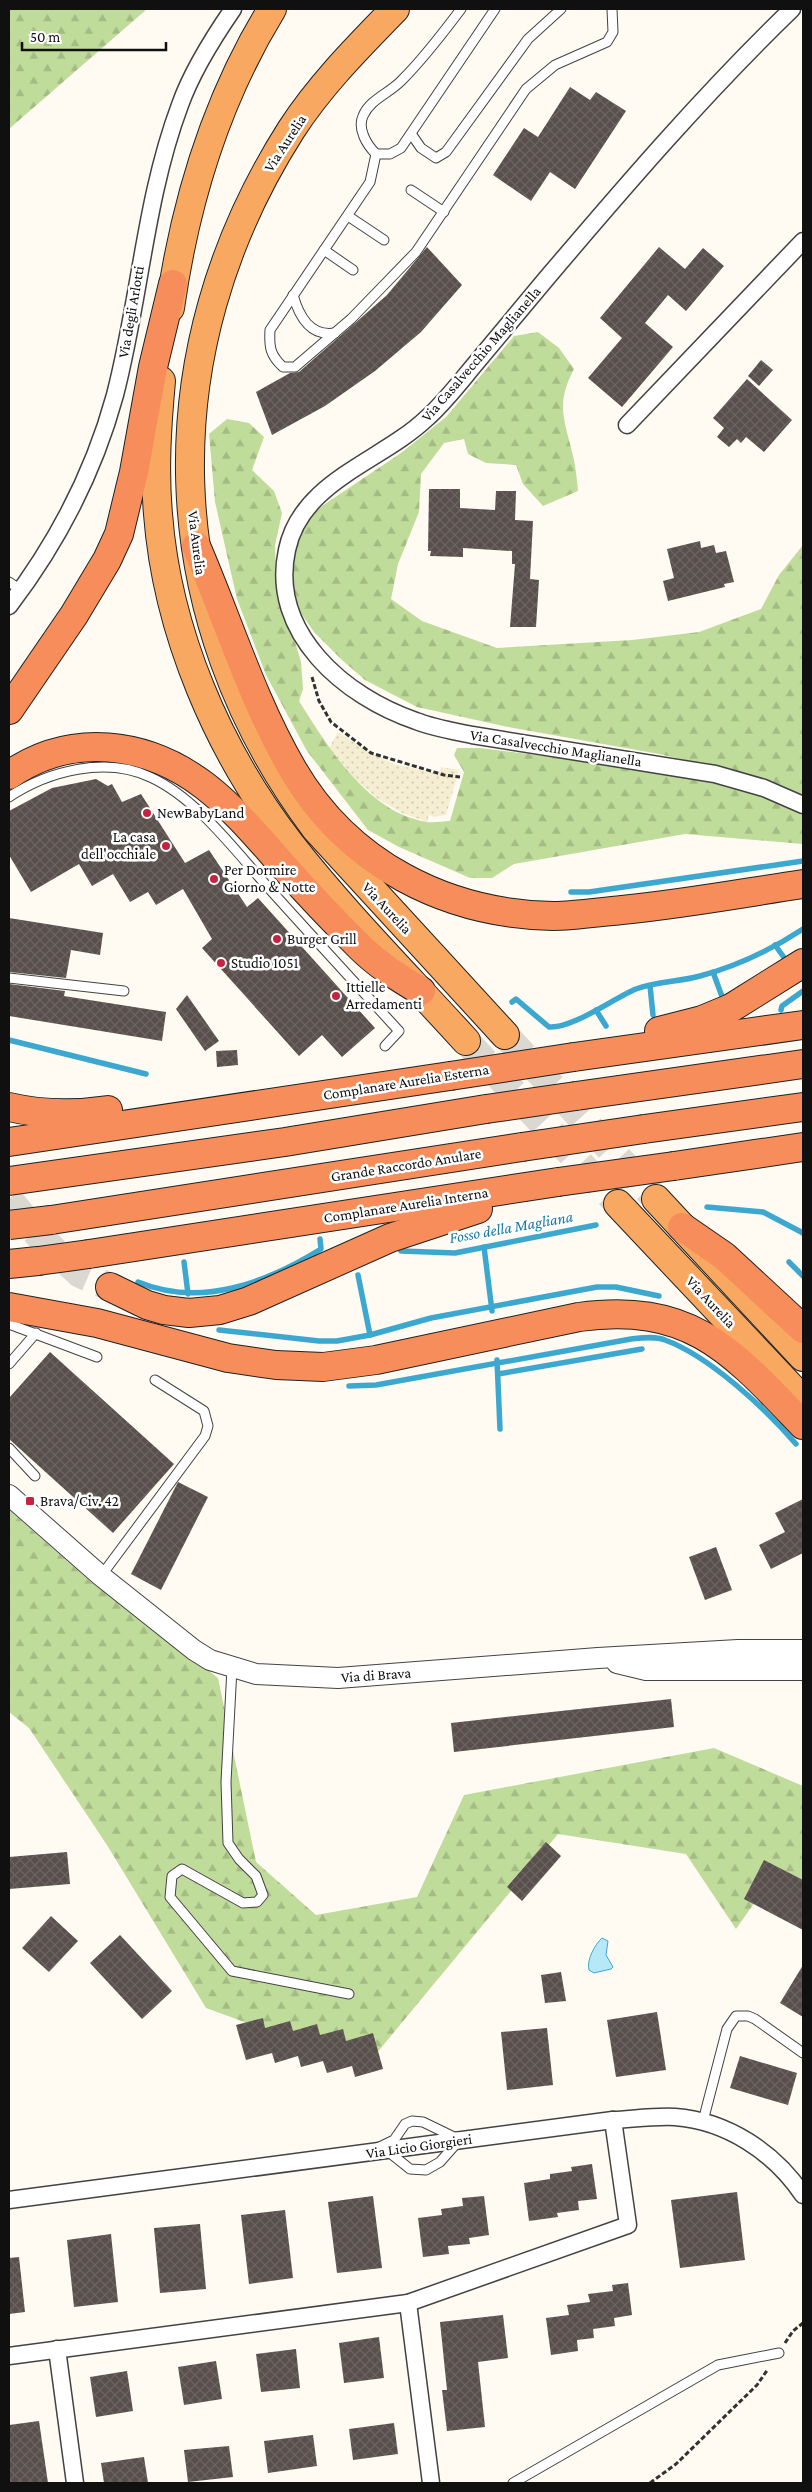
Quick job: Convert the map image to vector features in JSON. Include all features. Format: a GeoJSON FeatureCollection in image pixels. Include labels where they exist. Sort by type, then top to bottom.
{"type":"FeatureCollection","features":[{"type":"Feature","properties":{"kind":"highway"},"geometry":{"type":"LineString","coordinates":[[9,710],[74,615],[107,560],[119,534],[134,472],[153,366],[173,284],[185,222],[201,164],[235,81],[272,9]]}},
{"type":"Feature","properties":{"kind":"highway","name":"Via Aurelia"},"geometry":{"type":"LineString","coordinates":[[395,9],[332,76],[292,129],[259,185],[234,236],[223,266],[200,348],[191,417],[191,485],[196,546],[204,595],[221,654],[257,736],[292,797],[356,875],[505,1035]]}},
{"type":"Feature","properties":{"kind":"highway"},"geometry":{"type":"LineString","coordinates":[[173,284],[158,414],[156,483],[158,514],[167,574],[190,660],[213,715],[234,756],[279,828],[334,898],[466,1041]]}},
{"type":"Feature","properties":{"kind":"highway"},"geometry":{"type":"LineString","coordinates":[[196,546],[262,710],[303,786],[334,825],[358,848],[382,866],[407,881],[432,893],[469,905],[502,912],[555,916],[658,906],[803,884]]}},
{"type":"Feature","properties":{"kind":"highway"},"geometry":{"type":"LineString","coordinates":[[9,775],[34,760],[58,751],[97,746],[134,750],[177,767],[205,786],[236,814],[360,947],[391,972],[421,991]]}},
{"type":"Feature","properties":{"kind":"highway"},"geometry":{"type":"LineString","coordinates":[[586,1055],[731,1008],[803,963]]}},
{"type":"Feature","properties":{"kind":"highway","name":"Complanare Aurelia Esterna"},"geometry":{"type":"LineString","coordinates":[[9,1142],[586,1055],[803,1025]]}},
{"type":"Feature","properties":{"kind":"highway"},"geometry":{"type":"LineString","coordinates":[[12,1180],[285,1142],[486,1109],[803,1064]]}},
{"type":"Feature","properties":{"kind":"highway"},"geometry":{"type":"LineString","coordinates":[[9,1107],[28,1112],[63,1115],[216,1097],[244,1096],[286,1101]]}},
{"type":"Feature","properties":{"kind":"highway","name":"Grande Raccordo Anulare"},"geometry":{"type":"LineString","coordinates":[[9,1225],[522,1147],[803,1107]]}},
{"type":"Feature","properties":{"kind":"highway","name":"Complanare Aurelia Interna"},"geometry":{"type":"LineString","coordinates":[[9,1264],[89,1254],[526,1186],[803,1147]]}},
{"type":"Feature","properties":{"kind":"highway"},"geometry":{"type":"LineString","coordinates":[[708,1161],[769,1166],[803,1164]]}},
{"type":"Feature","properties":{"kind":"highway"},"geometry":{"type":"LineString","coordinates":[[110,1287],[147,1305],[177,1312],[203,1312],[227,1308],[278,1288],[364,1248],[423,1225],[489,1205],[526,1186]]}},
{"type":"Feature","properties":{"kind":"highway","name":"Via Aurelia"},"geometry":{"type":"LineString","coordinates":[[656,1199],[803,1358]]}},
{"type":"Feature","properties":{"kind":"highway","name":"Via Aurelia"},"geometry":{"type":"LineString","coordinates":[[618,1204],[803,1400]]}},
{"type":"Feature","properties":{"kind":"highway"},"geometry":{"type":"LineString","coordinates":[[682,1226],[724,1256],[803,1330]]}},
{"type":"Feature","properties":{"kind":"highway"},"geometry":{"type":"LineString","coordinates":[[9,1307],[98,1323],[228,1358],[276,1365],[323,1367],[376,1360],[579,1317],[613,1314],[645,1316],[683,1325],[722,1347],[739,1360],[803,1425]]}},
{"type":"Feature","properties":{"kind":"street","name":"Via degli Arlotti"},"geometry":{"type":"LineString","coordinates":[[9,606],[15,586],[63,524],[101,440],[123,363],[140,261],[162,157],[180,103],[203,57],[232,9]]}},
{"type":"Feature","properties":{"kind":"street","name":"Via Casalvecchio Maglianella"},"geometry":{"type":"LineString","coordinates":[[792,9],[713,88],[624,187],[438,408],[401,440],[327,488],[304,508],[288,544],[284,576],[291,616],[304,642],[316,656],[363,696],[398,714],[434,727],[472,735],[715,774],[764,788],[803,805]]}},
{"type":"Feature","properties":{"kind":"street"},"geometry":{"type":"LineString","coordinates":[[627,425],[803,242]]}},
{"type":"Feature","properties":{"kind":"street","name":"Via di Brava"},"geometry":{"type":"LineString","coordinates":[[9,1495],[101,1576],[194,1650],[210,1660],[256,1674],[338,1678],[598,1658],[738,1650],[803,1650]]}},
{"type":"Feature","properties":{"kind":"street"},"geometry":{"type":"LineString","coordinates":[[598,1658],[646,1670],[803,1670]]}},
{"type":"Feature","properties":{"kind":"street","name":"Via Licio Giorgieri"},"geometry":{"type":"LineString","coordinates":[[9,2200],[613,2120],[674,2117],[702,2121],[726,2129],[760,2150],[787,2175],[803,2195]]}},
{"type":"Feature","properties":{"kind":"street"},"geometry":{"type":"LineString","coordinates":[[9,2356],[408,2303],[628,2225],[613,2120]]}},
{"type":"Feature","properties":{"kind":"street"},"geometry":{"type":"LineString","coordinates":[[408,2303],[431,2483]]}},
{"type":"Feature","properties":{"kind":"street"},"geometry":{"type":"LineString","coordinates":[[57,2349],[75,2483]]}},
{"type":"Feature","properties":{"kind":"lane"},"geometry":{"type":"LineString","coordinates":[[461,9],[402,81],[370,104],[362,118],[361,126],[368,146],[376,154],[390,154],[401,148],[412,135],[495,9]]}},
{"type":"Feature","properties":{"kind":"lane"},"geometry":{"type":"LineString","coordinates":[[412,135],[421,148],[436,158],[446,152],[528,39],[562,9]]}},
{"type":"Feature","properties":{"kind":"lane"},"geometry":{"type":"LineString","coordinates":[[376,154],[370,182],[270,330],[269,349],[275,360],[283,367],[295,367],[336,333],[351,320],[416,252],[526,89],[555,66],[607,42],[613,32],[612,9]]}},
{"type":"Feature","properties":{"kind":"lane"},"geometry":{"type":"LineString","coordinates":[[412,190],[444,212]]}},
{"type":"Feature","properties":{"kind":"lane"},"geometry":{"type":"LineString","coordinates":[[348,216],[384,240]]}},
{"type":"Feature","properties":{"kind":"lane"},"geometry":{"type":"LineString","coordinates":[[324,250],[353,270]]}},
{"type":"Feature","properties":{"kind":"lane"},"geometry":{"type":"LineString","coordinates":[[293,295],[301,318],[317,332],[326,334],[336,333]]}},
{"type":"Feature","properties":{"kind":"lane"},"geometry":{"type":"LineString","coordinates":[[9,797],[42,780],[90,768],[127,770],[161,782],[182,798],[225,839],[399,1031],[385,1046]]}},
{"type":"Feature","properties":{"kind":"lane"},"geometry":{"type":"LineString","coordinates":[[9,978],[124,991]]}},
{"type":"Feature","properties":{"kind":"lane"},"geometry":{"type":"LineString","coordinates":[[9,1324],[96,1357]]}},
{"type":"Feature","properties":{"kind":"lane"},"geometry":{"type":"LineString","coordinates":[[9,1364],[36,1333]]}},
{"type":"Feature","properties":{"kind":"lane"},"geometry":{"type":"LineString","coordinates":[[101,1576],[205,1436],[208,1426],[204,1411],[155,1380]]}},
{"type":"Feature","properties":{"kind":"lane"},"geometry":{"type":"LineString","coordinates":[[9,1448],[35,1476]]}},
{"type":"Feature","properties":{"kind":"lane"},"geometry":{"type":"LineString","coordinates":[[232,1668],[226,1782],[228,1843],[239,1860],[256,1876],[263,1894],[257,1902],[243,1903],[182,1869],[172,1876],[170,1897],[232,1971],[349,1994]]}},
{"type":"Feature","properties":{"kind":"lane"},"geometry":{"type":"LineString","coordinates":[[702,2121],[727,2029],[736,2016],[748,2016],[755,2019],[803,2053]]}},
{"type":"Feature","properties":{"kind":"lane"},"geometry":{"type":"LineString","coordinates":[[369,2152],[394,2140],[405,2124],[412,2121],[423,2122],[454,2137],[482,2137]]}},
{"type":"Feature","properties":{"kind":"lane"},"geometry":{"type":"LineString","coordinates":[[369,2152],[390,2152],[410,2169],[426,2170],[440,2162],[455,2145],[482,2137]]}},
{"type":"Feature","properties":{"kind":"lane"},"geometry":{"type":"LineString","coordinates":[[513,2483],[718,2365],[779,2353]]}},
{"type":"Feature","properties":{"kind":"path"},"geometry":{"type":"LineString","coordinates":[[311,671],[319,701],[331,722],[371,752],[444,775],[460,777]]}},
{"type":"Feature","properties":{"kind":"path"},"geometry":{"type":"LineString","coordinates":[[650,2483],[676,2464],[757,2385],[793,2331],[803,2323]]}},
{"type":"Feature","properties":{"kind":"shaded area"},"geometry":{"type":"Polygon","coordinates":[[[338,732],[369,752],[394,764],[438,774],[441,767],[459,770],[446,815],[434,817],[429,815],[427,822],[402,813],[378,799],[355,779],[329,748],[338,732]]]}},
{"type":"Feature","properties":{"kind":"green space"},"geometry":{"type":"Polygon","coordinates":[[[9,9],[147,9],[9,129],[9,9]]]}},
{"type":"Feature","properties":{"kind":"green space"},"geometry":{"type":"Polygon","coordinates":[[[538,332],[559,348],[574,369],[564,394],[563,404],[565,425],[574,460],[578,491],[543,506],[523,484],[516,465],[486,463],[468,454],[464,439],[444,443],[421,474],[419,512],[398,564],[391,599],[422,621],[497,648],[632,640],[699,632],[761,609],[779,575],[803,545],[803,796],[762,778],[659,754],[508,727],[417,707],[365,680],[314,632],[298,609],[293,581],[292,554],[299,533],[316,510],[401,453],[446,417],[514,336],[538,332]]]}},
{"type":"Feature","properties":{"kind":"green space"},"geometry":{"type":"Polygon","coordinates":[[[227,419],[249,423],[264,437],[252,470],[274,491],[282,513],[275,545],[276,577],[301,662],[303,689],[299,701],[337,757],[368,792],[386,806],[406,816],[427,822],[450,821],[464,772],[454,755],[457,748],[480,748],[592,762],[747,789],[803,815],[803,844],[685,834],[514,864],[492,878],[470,878],[399,847],[368,830],[307,751],[266,675],[237,599],[215,502],[209,434],[227,419]]]}},
{"type":"Feature","properties":{"kind":"green space"},"geometry":{"type":"Polygon","coordinates":[[[9,1510],[92,1583],[132,1610],[218,1678],[256,1862],[316,1915],[417,1897],[464,1795],[714,1748],[803,1786],[803,1905],[774,1875],[736,1929],[686,1854],[558,1834],[366,2066],[206,2008],[107,1845],[29,1728],[9,1712],[9,1510]]]}},
{"type":"Feature","properties":{"kind":"water"},"geometry":{"type":"Polygon","coordinates":[[[602,1938],[608,1941],[606,1955],[613,1967],[594,1973],[589,1970],[588,1966],[594,1948],[602,1938]]]}},
{"type":"Feature","properties":{"kind":"building"},"geometry":{"type":"Polygon","coordinates":[[[570,87],[590,100],[596,92],[626,111],[575,189],[550,172],[531,201],[493,175],[524,128],[538,137],[570,87]]]}},
{"type":"Feature","properties":{"kind":"building"},"geometry":{"type":"Polygon","coordinates":[[[427,247],[462,285],[421,332],[375,371],[325,406],[272,435],[256,392],[290,373],[299,372],[387,295],[427,247]]]}},
{"type":"Feature","properties":{"kind":"building"},"geometry":{"type":"Polygon","coordinates":[[[659,247],[685,269],[703,248],[724,266],[686,311],[668,295],[645,323],[673,347],[622,407],[588,378],[622,338],[600,318],[659,247]]]}},
{"type":"Feature","properties":{"kind":"building"},"geometry":{"type":"Polygon","coordinates":[[[761,360],[773,370],[759,386],[748,376],[761,360]]]}},
{"type":"Feature","properties":{"kind":"building"},"geometry":{"type":"Polygon","coordinates":[[[747,379],[792,420],[764,452],[746,437],[741,443],[737,439],[729,447],[717,437],[724,428],[713,418],[747,379]]]}},
{"type":"Feature","properties":{"kind":"building"},"geometry":{"type":"Polygon","coordinates":[[[429,489],[460,489],[460,508],[495,510],[496,491],[516,491],[515,520],[533,521],[530,579],[539,580],[536,627],[510,627],[515,564],[512,564],[512,551],[463,548],[463,557],[430,556],[431,551],[428,551],[429,489]]]}},
{"type":"Feature","properties":{"kind":"building"},"geometry":{"type":"Polygon","coordinates":[[[700,541],[701,548],[714,545],[716,553],[726,551],[734,582],[724,584],[725,587],[668,601],[663,581],[674,578],[667,549],[700,541]]]}},
{"type":"Feature","properties":{"kind":"building"},"geometry":{"type":"Polygon","coordinates":[[[96,779],[108,786],[112,784],[122,802],[141,794],[185,863],[209,850],[247,907],[258,898],[375,1028],[342,1057],[322,1035],[299,1056],[202,948],[212,939],[183,889],[156,905],[148,892],[130,902],[113,874],[92,886],[79,864],[31,892],[9,855],[9,811],[52,788],[96,779]]]}},
{"type":"Feature","properties":{"kind":"building"},"geometry":{"type":"Polygon","coordinates":[[[9,918],[103,933],[100,955],[71,950],[66,978],[9,972],[9,918]]]}},
{"type":"Feature","properties":{"kind":"building"},"geometry":{"type":"Polygon","coordinates":[[[9,984],[65,991],[64,996],[166,1012],[162,1041],[9,1016],[9,984]]]}},
{"type":"Feature","properties":{"kind":"building"},"geometry":{"type":"Polygon","coordinates":[[[187,995],[219,1041],[205,1051],[176,1009],[187,995]]]}},
{"type":"Feature","properties":{"kind":"building"},"geometry":{"type":"Polygon","coordinates":[[[237,1050],[238,1065],[217,1067],[216,1051],[237,1050]]]}},
{"type":"Feature","properties":{"kind":"building"},"geometry":{"type":"Polygon","coordinates":[[[50,1352],[174,1464],[113,1533],[9,1439],[9,1398],[50,1352]]]}},
{"type":"Feature","properties":{"kind":"building"},"geometry":{"type":"Polygon","coordinates":[[[178,1482],[208,1497],[161,1590],[131,1574],[178,1482]]]}},
{"type":"Feature","properties":{"kind":"building"},"geometry":{"type":"Polygon","coordinates":[[[803,1499],[803,1553],[771,1569],[759,1545],[785,1532],[775,1513],[803,1499]]]}},
{"type":"Feature","properties":{"kind":"building"},"geometry":{"type":"Polygon","coordinates":[[[716,1547],[732,1590],[705,1600],[689,1557],[716,1547]]]}},
{"type":"Feature","properties":{"kind":"building"},"geometry":{"type":"Polygon","coordinates":[[[671,1699],[674,1727],[454,1752],[451,1723],[671,1699]]]}},
{"type":"Feature","properties":{"kind":"building"},"geometry":{"type":"Polygon","coordinates":[[[546,1842],[561,1856],[522,1901],[507,1887],[546,1842]]]}},
{"type":"Feature","properties":{"kind":"building"},"geometry":{"type":"Polygon","coordinates":[[[67,1852],[70,1884],[9,1889],[9,1857],[67,1852]]]}},
{"type":"Feature","properties":{"kind":"building"},"geometry":{"type":"Polygon","coordinates":[[[764,1860],[803,1880],[803,1930],[744,1899],[764,1860]]]}},
{"type":"Feature","properties":{"kind":"building"},"geometry":{"type":"Polygon","coordinates":[[[51,1916],[78,1941],[49,1972],[22,1948],[51,1916]]]}},
{"type":"Feature","properties":{"kind":"building"},"geometry":{"type":"Polygon","coordinates":[[[120,1935],[172,1991],[142,2019],[90,1963],[120,1935]]]}},
{"type":"Feature","properties":{"kind":"building"},"geometry":{"type":"Polygon","coordinates":[[[803,1965],[803,2017],[780,2003],[803,1965]]]}},
{"type":"Feature","properties":{"kind":"building"},"geometry":{"type":"Polygon","coordinates":[[[561,1972],[566,2001],[545,2003],[541,1975],[561,1972]]]}},
{"type":"Feature","properties":{"kind":"building"},"geometry":{"type":"Polygon","coordinates":[[[657,2012],[666,2070],[616,2077],[607,2020],[657,2012]]]}},
{"type":"Feature","properties":{"kind":"building"},"geometry":{"type":"Polygon","coordinates":[[[263,2018],[265,2028],[290,2021],[293,2031],[317,2024],[320,2035],[343,2029],[346,2041],[373,2033],[383,2069],[355,2077],[352,2066],[327,2073],[323,2061],[301,2067],[298,2056],[275,2063],[272,2053],[246,2060],[236,2025],[263,2018]]]}},
{"type":"Feature","properties":{"kind":"building"},"geometry":{"type":"Polygon","coordinates":[[[547,2028],[553,2085],[507,2090],[501,2032],[547,2028]]]}},
{"type":"Feature","properties":{"kind":"building"},"geometry":{"type":"Polygon","coordinates":[[[740,2056],[797,2073],[788,2105],[730,2088],[740,2056]]]}},
{"type":"Feature","properties":{"kind":"building"},"geometry":{"type":"Polygon","coordinates":[[[592,2164],[597,2199],[578,2201],[579,2210],[557,2213],[558,2217],[529,2221],[524,2183],[550,2179],[550,2174],[572,2171],[571,2167],[592,2164]]]}},
{"type":"Feature","properties":{"kind":"building"},"geometry":{"type":"Polygon","coordinates":[[[737,2192],[745,2260],[680,2268],[671,2200],[737,2192]]]}},
{"type":"Feature","properties":{"kind":"building"},"geometry":{"type":"Polygon","coordinates":[[[373,2196],[382,2268],[337,2273],[328,2202],[373,2196]]]}},
{"type":"Feature","properties":{"kind":"building"},"geometry":{"type":"Polygon","coordinates":[[[484,2196],[489,2235],[469,2238],[470,2244],[448,2246],[449,2254],[423,2257],[418,2218],[442,2215],[441,2209],[463,2206],[462,2198],[484,2196]]]}},
{"type":"Feature","properties":{"kind":"building"},"geometry":{"type":"Polygon","coordinates":[[[285,2210],[293,2278],[249,2284],[241,2215],[285,2210]]]}},
{"type":"Feature","properties":{"kind":"building"},"geometry":{"type":"Polygon","coordinates":[[[200,2224],[206,2289],[160,2293],[154,2228],[200,2224]]]}},
{"type":"Feature","properties":{"kind":"building"},"geometry":{"type":"Polygon","coordinates":[[[111,2234],[118,2302],[74,2307],[67,2240],[111,2234]]]}},
{"type":"Feature","properties":{"kind":"building"},"geometry":{"type":"Polygon","coordinates":[[[19,2257],[25,2312],[9,2314],[9,2258],[19,2257]]]}},
{"type":"Feature","properties":{"kind":"building"},"geometry":{"type":"Polygon","coordinates":[[[628,2283],[632,2315],[614,2318],[615,2326],[593,2329],[594,2338],[577,2340],[578,2351],[551,2355],[546,2318],[569,2315],[567,2305],[590,2302],[588,2294],[613,2291],[612,2285],[628,2283]]]}},
{"type":"Feature","properties":{"kind":"building"},"geometry":{"type":"Polygon","coordinates":[[[503,2315],[508,2358],[478,2362],[485,2427],[447,2431],[442,2390],[447,2390],[440,2322],[503,2315]]]}},
{"type":"Feature","properties":{"kind":"building"},"geometry":{"type":"Polygon","coordinates":[[[379,2337],[384,2378],[344,2383],[339,2343],[379,2337]]]}},
{"type":"Feature","properties":{"kind":"building"},"geometry":{"type":"Polygon","coordinates":[[[296,2349],[300,2388],[261,2392],[256,2354],[296,2349]]]}},
{"type":"Feature","properties":{"kind":"building"},"geometry":{"type":"Polygon","coordinates":[[[216,2361],[222,2399],[184,2405],[178,2367],[216,2361]]]}},
{"type":"Feature","properties":{"kind":"building"},"geometry":{"type":"Polygon","coordinates":[[[127,2371],[133,2411],[96,2417],[90,2377],[127,2371]]]}},
{"type":"Feature","properties":{"kind":"building"},"geometry":{"type":"Polygon","coordinates":[[[39,2421],[48,2483],[9,2483],[9,2425],[39,2421]]]}},
{"type":"Feature","properties":{"kind":"building"},"geometry":{"type":"Polygon","coordinates":[[[394,2423],[398,2454],[353,2460],[349,2429],[394,2423]]]}},
{"type":"Feature","properties":{"kind":"building"},"geometry":{"type":"Polygon","coordinates":[[[313,2435],[317,2466],[268,2473],[264,2441],[313,2435]]]}},
{"type":"Feature","properties":{"kind":"building"},"geometry":{"type":"Polygon","coordinates":[[[229,2446],[233,2477],[188,2482],[184,2450],[229,2446]]]}},
{"type":"Feature","properties":{"kind":"building"},"geometry":{"type":"Polygon","coordinates":[[[144,2457],[148,2483],[104,2483],[101,2463],[144,2457]]]}},
{"type":"Feature","properties":{"kind":"waterway"},"geometry":{"type":"LineString","coordinates":[[571,892],[589,892],[803,861]]}},
{"type":"Feature","properties":{"kind":"waterway"},"geometry":{"type":"LineString","coordinates":[[512,1002],[516,999],[549,1027],[558,1026],[581,1018],[636,989],[651,984],[700,976],[740,962],[779,944],[803,929]]}},
{"type":"Feature","properties":{"kind":"waterway"},"geometry":{"type":"LineString","coordinates":[[775,945],[788,963]]}},
{"type":"Feature","properties":{"kind":"waterway"},"geometry":{"type":"LineString","coordinates":[[713,972],[724,1002]]}},
{"type":"Feature","properties":{"kind":"waterway"},"geometry":{"type":"LineString","coordinates":[[650,986],[653,1015]]}},
{"type":"Feature","properties":{"kind":"waterway"},"geometry":{"type":"LineString","coordinates":[[781,1010],[782,1006],[803,991]]}},
{"type":"Feature","properties":{"kind":"waterway"},"geometry":{"type":"LineString","coordinates":[[596,1010],[606,1026]]}},
{"type":"Feature","properties":{"kind":"waterway","name":"Fosso della Magliana"},"geometry":{"type":"LineString","coordinates":[[9,1040],[146,1074]]}},
{"type":"Feature","properties":{"kind":"waterway","name":"Fosso della Magliana"},"geometry":{"type":"LineString","coordinates":[[707,1207],[763,1212],[803,1233]]}},
{"type":"Feature","properties":{"kind":"waterway","name":"Fosso della Magliana"},"geometry":{"type":"LineString","coordinates":[[401,1251],[455,1253],[596,1225]]}},
{"type":"Feature","properties":{"kind":"waterway"},"geometry":{"type":"LineString","coordinates":[[138,1282],[185,1293],[233,1288],[256,1281],[300,1261],[321,1249],[320,1239]]}},
{"type":"Feature","properties":{"kind":"waterway"},"geometry":{"type":"LineString","coordinates":[[484,1247],[492,1311]]}},
{"type":"Feature","properties":{"kind":"waterway"},"geometry":{"type":"LineString","coordinates":[[184,1262],[188,1294]]}},
{"type":"Feature","properties":{"kind":"waterway"},"geometry":{"type":"LineString","coordinates":[[789,1262],[803,1276]]}},
{"type":"Feature","properties":{"kind":"waterway"},"geometry":{"type":"LineString","coordinates":[[358,1275],[370,1335]]}},
{"type":"Feature","properties":{"kind":"waterway"},"geometry":{"type":"LineString","coordinates":[[219,1330],[319,1341],[337,1341],[370,1335],[431,1318],[597,1287],[616,1287],[659,1296]]}},
{"type":"Feature","properties":{"kind":"waterway"},"geometry":{"type":"LineString","coordinates":[[349,1386],[376,1385],[631,1339],[657,1338],[682,1348],[718,1370],[753,1399],[796,1444]]}},
{"type":"Feature","properties":{"kind":"waterway"},"geometry":{"type":"LineString","coordinates":[[498,1374],[642,1349]]}},
{"type":"Feature","properties":{"kind":"waterway"},"geometry":{"type":"LineString","coordinates":[[497,1360],[500,1429]]}},
{"type":"Feature","properties":{"kind":"tunnel"},"geometry":{"type":"LineString","coordinates":[[505,1035],[656,1199]]}},
{"type":"Feature","properties":{"kind":"tunnel"},"geometry":{"type":"LineString","coordinates":[[466,1041],[618,1204]]}},
{"type":"Feature","properties":{"kind":"tunnel"},"geometry":{"type":"LineString","coordinates":[[9,1199],[38,1235],[80,1274],[110,1287]]}},
{"type":"Feature","properties":{"kind":"place","name":"NewBabyLand"},"geometry":{"type":"Point","coordinates":[147,813]}},
{"type":"Feature","properties":{"kind":"place","name":"La casa dell'occhiale"},"geometry":{"type":"Point","coordinates":[166,846]}},
{"type":"Feature","properties":{"kind":"place","name":"Per Dormire Giorno & Notte"},"geometry":{"type":"Point","coordinates":[214,879]}},
{"type":"Feature","properties":{"kind":"place","name":"Burger Grill"},"geometry":{"type":"Point","coordinates":[277,939]}},
{"type":"Feature","properties":{"kind":"place","name":"Studio 1051"},"geometry":{"type":"Point","coordinates":[221,963]}},
{"type":"Feature","properties":{"kind":"place","name":"Ittielle Arredamenti"},"geometry":{"type":"Point","coordinates":[336,996]}},
{"type":"Feature","properties":{"kind":"place","name":"Brava/Civ. 42"},"geometry":{"type":"Point","coordinates":[30,1501]}}]}
